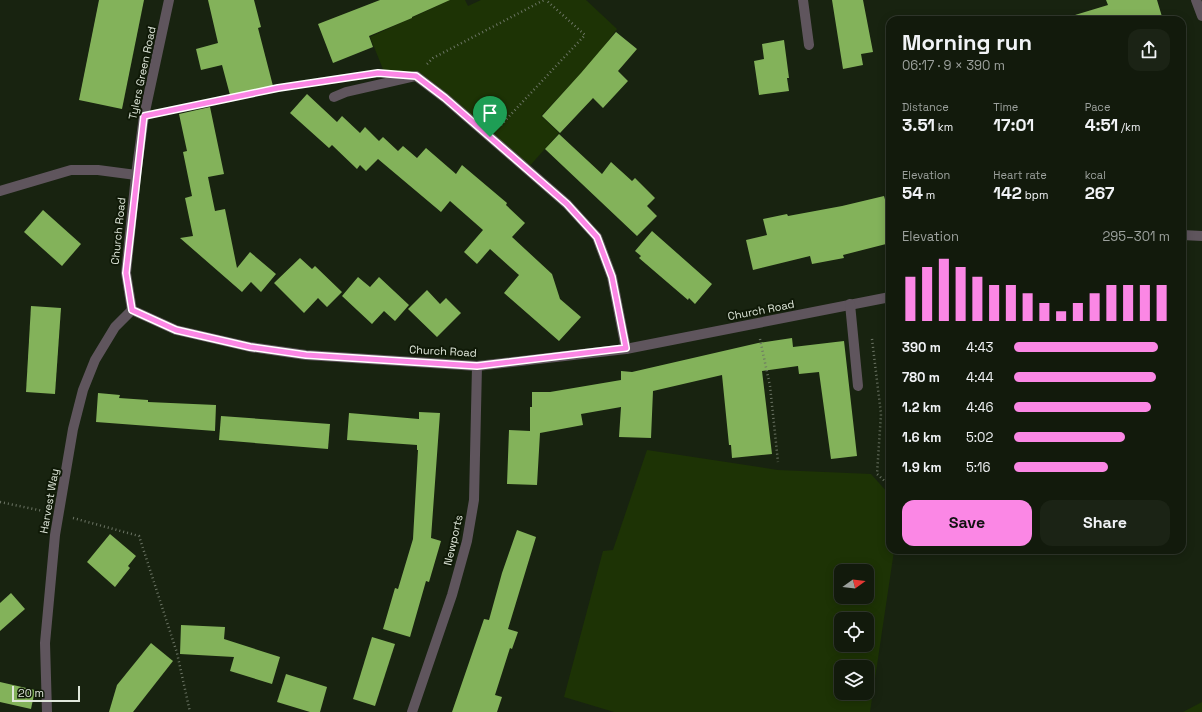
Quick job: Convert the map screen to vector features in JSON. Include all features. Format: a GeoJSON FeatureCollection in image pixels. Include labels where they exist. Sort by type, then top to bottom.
{"type":"FeatureCollection","features":[{"type":"Feature","properties":{"kind":"street","name":"Tylers Green Road"},"geometry":{"type":"LineString","coordinates":[[136,175],[144,116],[169,0]]}},
{"type":"Feature","properties":{"kind":"street"},"geometry":{"type":"LineString","coordinates":[[802,0],[809,45]]}},
{"type":"Feature","properties":{"kind":"street"},"geometry":{"type":"LineString","coordinates":[[1196,0],[1202,16]]}},
{"type":"Feature","properties":{"kind":"street"},"geometry":{"type":"LineString","coordinates":[[334,97],[346,92],[416,76],[445,98],[567,204],[597,237],[612,277],[626,348]]}},
{"type":"Feature","properties":{"kind":"street"},"geometry":{"type":"LineString","coordinates":[[0,191],[71,170],[98,170],[136,175]]}},
{"type":"Feature","properties":{"kind":"street","name":"Church Road"},"geometry":{"type":"LineString","coordinates":[[136,175],[126,273],[132,310],[176,330],[250,347],[306,355],[477,366],[626,348],[886,298]]}},
{"type":"Feature","properties":{"kind":"street"},"geometry":{"type":"LineString","coordinates":[[1186,235],[1202,236]]}},
{"type":"Feature","properties":{"kind":"street"},"geometry":{"type":"LineString","coordinates":[[850,304],[858,386]]}},
{"type":"Feature","properties":{"kind":"street","name":"Harvest Way"},"geometry":{"type":"LineString","coordinates":[[47,712],[45,643],[58,515],[73,429],[83,390],[95,360],[116,327],[132,310]]}},
{"type":"Feature","properties":{"kind":"street","name":"Newports"},"geometry":{"type":"LineString","coordinates":[[412,712],[452,595],[467,541],[474,500],[477,366]]}},
{"type":"Feature","properties":{"kind":"path"},"geometry":{"type":"LineString","coordinates":[[416,76],[434,58],[545,0],[585,35],[490,137]]}},
{"type":"Feature","properties":{"kind":"path"},"geometry":{"type":"LineString","coordinates":[[144,116],[278,88],[332,80]]}},
{"type":"Feature","properties":{"kind":"path"},"geometry":{"type":"LineString","coordinates":[[757,323],[770,386],[778,462]]}},
{"type":"Feature","properties":{"kind":"path"},"geometry":{"type":"LineString","coordinates":[[871,331],[881,414],[877,474],[886,482]]}},
{"type":"Feature","properties":{"kind":"path"},"geometry":{"type":"LineString","coordinates":[[0,502],[58,515]]}},
{"type":"Feature","properties":{"kind":"path"},"geometry":{"type":"LineString","coordinates":[[84,521],[139,536],[177,653],[190,712]]}},
{"type":"Feature","properties":{"kind":"green space"},"geometry":{"type":"Polygon","coordinates":[[[450,0],[465,0],[468,6],[481,0],[586,0],[617,29],[592,62],[541,116],[559,133],[527,169],[416,76],[387,79],[370,37],[450,0]]]}},
{"type":"Feature","properties":{"kind":"green space"},"geometry":{"type":"Polygon","coordinates":[[[647,450],[778,470],[871,474],[886,491],[886,554],[894,554],[874,685],[874,660],[834,660],[834,700],[872,700],[870,712],[614,712],[564,697],[603,551],[613,550],[647,450]]]}},
{"type":"Feature","properties":{"kind":"green space"},"geometry":{"type":"Polygon","coordinates":[[[1202,702],[1202,712],[1183,712],[1202,702]]]}},
{"type":"Feature","properties":{"kind":"building"},"geometry":{"type":"Polygon","coordinates":[[[99,0],[144,0],[122,109],[79,100],[99,0]]]}},
{"type":"Feature","properties":{"kind":"building"},"geometry":{"type":"Polygon","coordinates":[[[208,0],[254,0],[261,27],[258,28],[273,86],[230,95],[222,65],[201,70],[196,49],[218,43],[208,0]]]}},
{"type":"Feature","properties":{"kind":"building"},"geometry":{"type":"Polygon","coordinates":[[[380,0],[450,0],[369,36],[373,47],[333,63],[318,24],[380,0]]]}},
{"type":"Feature","properties":{"kind":"building"},"geometry":{"type":"Polygon","coordinates":[[[832,0],[863,0],[873,52],[861,54],[863,65],[843,69],[832,0]]]}},
{"type":"Feature","properties":{"kind":"building"},"geometry":{"type":"Polygon","coordinates":[[[1106,0],[1157,0],[1162,16],[1075,16],[1108,5],[1106,0]]]}},
{"type":"Feature","properties":{"kind":"building"},"geometry":{"type":"Polygon","coordinates":[[[616,32],[637,49],[618,71],[628,81],[603,108],[593,98],[560,133],[542,116],[616,32]]]}},
{"type":"Feature","properties":{"kind":"building"},"geometry":{"type":"Polygon","coordinates":[[[784,40],[789,78],[787,78],[789,91],[759,95],[754,61],[764,59],[762,44],[784,40]]]}},
{"type":"Feature","properties":{"kind":"building"},"geometry":{"type":"Polygon","coordinates":[[[307,94],[337,122],[342,116],[360,133],[365,127],[379,141],[383,137],[398,151],[403,146],[417,158],[426,148],[456,174],[462,165],[507,203],[506,205],[525,223],[512,237],[552,274],[560,299],[581,317],[559,341],[504,293],[519,275],[490,249],[477,264],[464,252],[483,230],[450,201],[441,212],[378,159],[366,171],[360,165],[357,169],[332,145],[329,148],[290,113],[307,94]]]}},
{"type":"Feature","properties":{"kind":"building"},"geometry":{"type":"Polygon","coordinates":[[[210,107],[224,174],[208,177],[215,211],[225,209],[237,268],[250,252],[276,274],[261,292],[251,282],[242,292],[180,238],[193,236],[185,198],[192,196],[183,152],[187,151],[179,114],[210,107]]]}},
{"type":"Feature","properties":{"kind":"building"},"geometry":{"type":"Polygon","coordinates":[[[559,134],[602,174],[611,162],[632,181],[635,178],[655,198],[647,206],[657,216],[637,236],[545,149],[559,134]]]}},
{"type":"Feature","properties":{"kind":"building"},"geometry":{"type":"Polygon","coordinates":[[[884,196],[886,203],[886,244],[843,255],[844,258],[812,264],[810,256],[753,270],[746,240],[767,235],[763,219],[842,206],[884,196]]]}},
{"type":"Feature","properties":{"kind":"building"},"geometry":{"type":"Polygon","coordinates":[[[43,210],[81,244],[62,266],[24,232],[43,210]]]}},
{"type":"Feature","properties":{"kind":"building"},"geometry":{"type":"Polygon","coordinates":[[[652,231],[712,284],[695,304],[689,298],[688,300],[639,258],[641,256],[635,251],[652,231]]]}},
{"type":"Feature","properties":{"kind":"building"},"geometry":{"type":"Polygon","coordinates":[[[300,258],[312,269],[315,266],[342,292],[327,307],[318,298],[304,313],[274,283],[300,258]]]}},
{"type":"Feature","properties":{"kind":"building"},"geometry":{"type":"Polygon","coordinates":[[[358,277],[370,287],[379,277],[409,305],[395,321],[384,311],[372,324],[342,296],[358,277]]]}},
{"type":"Feature","properties":{"kind":"building"},"geometry":{"type":"Polygon","coordinates":[[[427,290],[440,304],[446,298],[461,313],[437,337],[408,309],[427,290]]]}},
{"type":"Feature","properties":{"kind":"building"},"geometry":{"type":"Polygon","coordinates":[[[31,306],[61,308],[55,394],[26,392],[31,306]]]}},
{"type":"Feature","properties":{"kind":"building"},"geometry":{"type":"Polygon","coordinates":[[[792,338],[793,347],[844,341],[857,456],[831,459],[819,372],[799,374],[798,366],[762,371],[772,454],[732,458],[731,445],[729,445],[722,375],[653,391],[651,438],[619,437],[621,407],[581,414],[583,425],[540,433],[537,485],[507,484],[509,430],[530,431],[530,407],[532,407],[532,392],[550,392],[621,380],[621,371],[632,372],[758,343],[792,338]]]}},
{"type":"Feature","properties":{"kind":"building"},"geometry":{"type":"Polygon","coordinates":[[[98,393],[120,395],[119,398],[148,400],[148,402],[216,405],[215,431],[96,422],[98,393]]]}},
{"type":"Feature","properties":{"kind":"building"},"geometry":{"type":"Polygon","coordinates":[[[419,412],[440,413],[431,538],[441,541],[429,582],[426,581],[410,637],[383,629],[395,588],[398,589],[413,539],[418,450],[417,445],[347,440],[349,413],[419,419],[419,412]]]}},
{"type":"Feature","properties":{"kind":"building"},"geometry":{"type":"Polygon","coordinates":[[[221,416],[330,424],[328,449],[219,440],[221,416]]]}},
{"type":"Feature","properties":{"kind":"building"},"geometry":{"type":"Polygon","coordinates":[[[517,530],[536,537],[508,629],[518,632],[512,649],[510,648],[495,695],[502,697],[497,712],[452,712],[484,619],[489,620],[502,573],[517,530]]]}},
{"type":"Feature","properties":{"kind":"building"},"geometry":{"type":"Polygon","coordinates":[[[110,534],[136,556],[128,566],[130,568],[115,587],[87,562],[110,534]]]}},
{"type":"Feature","properties":{"kind":"building"},"geometry":{"type":"Polygon","coordinates":[[[11,593],[25,609],[0,631],[0,603],[11,593]]]}},
{"type":"Feature","properties":{"kind":"building"},"geometry":{"type":"Polygon","coordinates":[[[181,625],[225,627],[224,639],[280,657],[272,684],[230,671],[234,657],[180,654],[181,625]]]}},
{"type":"Feature","properties":{"kind":"building"},"geometry":{"type":"Polygon","coordinates":[[[372,637],[395,644],[375,706],[353,699],[372,637]]]}},
{"type":"Feature","properties":{"kind":"building"},"geometry":{"type":"Polygon","coordinates":[[[151,643],[173,661],[133,712],[109,712],[117,685],[151,643]]]}},
{"type":"Feature","properties":{"kind":"building"},"geometry":{"type":"Polygon","coordinates":[[[286,674],[327,687],[320,712],[310,712],[277,702],[286,674]]]}},
{"type":"Feature","properties":{"kind":"building"},"geometry":{"type":"Polygon","coordinates":[[[0,682],[35,690],[31,709],[0,702],[0,682]]]}},
{"type":"Feature","properties":{"kind":"route"},"geometry":{"type":"LineString","coordinates":[[378,73],[416,76],[445,98],[490,137],[567,204],[597,237],[612,277],[626,348],[477,366],[306,355],[250,347],[176,330],[132,310],[128,293],[126,273],[130,227],[144,116],[278,88],[378,73]]}}]}
